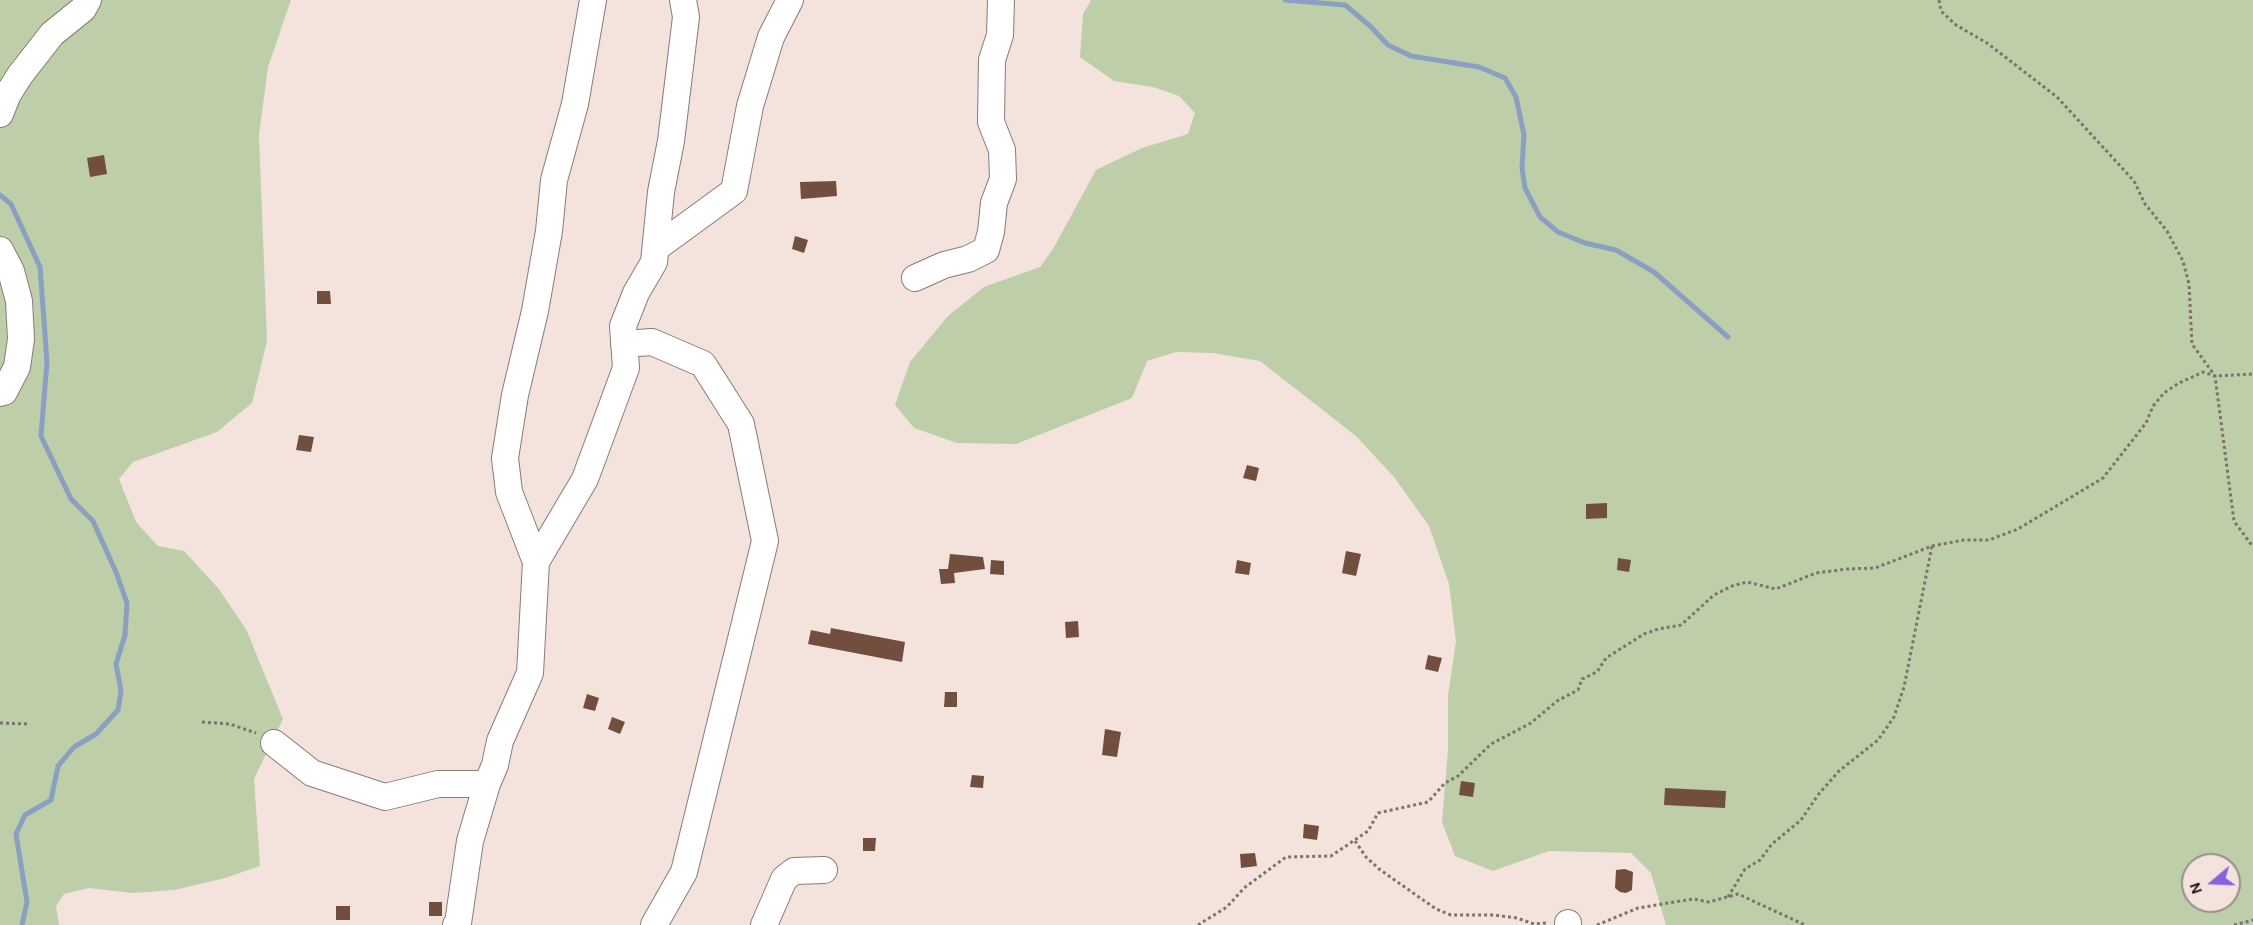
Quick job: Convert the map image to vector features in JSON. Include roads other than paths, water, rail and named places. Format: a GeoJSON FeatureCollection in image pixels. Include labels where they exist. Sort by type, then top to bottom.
{"type":"FeatureCollection","features":[{"type":"Feature","properties":{"kind":"street"},"geometry":{"type":"LineString","coordinates":[[0,114],[8,94],[20,75],[52,34],[83,9],[88,0]]}},
{"type":"Feature","properties":{"kind":"street"},"geometry":{"type":"LineString","coordinates":[[456,925],[470,841],[495,765],[500,741],[530,673],[536,562],[509,492],[505,458],[515,394],[535,311],[549,231],[554,180],[575,104],[593,0]]}},
{"type":"Feature","properties":{"kind":"street"},"geometry":{"type":"LineString","coordinates":[[536,562],[585,479],[626,368],[623,326],[636,293],[654,262],[661,192],[671,141],[686,17],[683,0]]}},
{"type":"Feature","properties":{"kind":"street"},"geometry":{"type":"LineString","coordinates":[[656,248],[734,191],[750,106],[771,37],[790,0]]}},
{"type":"Feature","properties":{"kind":"street"},"geometry":{"type":"LineString","coordinates":[[915,278],[986,250],[991,232],[994,203],[1003,179],[1002,150],[991,122],[992,60],[1000,35],[1001,0]]}},
{"type":"Feature","properties":{"kind":"street"},"geometry":{"type":"LineString","coordinates":[[0,250],[11,271],[19,301],[21,339],[17,367],[4,392],[0,393]]}},
{"type":"Feature","properties":{"kind":"street"},"geometry":{"type":"LineString","coordinates":[[624,344],[652,342],[703,364],[741,424],[765,542],[684,872],[654,925]]}},
{"type":"Feature","properties":{"kind":"street"},"geometry":{"type":"LineString","coordinates":[[274,743],[312,773],[385,797],[438,784],[487,784]]}},
{"type":"Feature","properties":{"kind":"street"},"geometry":{"type":"LineString","coordinates":[[764,925],[784,879],[794,871],[824,870]]}},
{"type":"Feature","properties":{"kind":"waterway"},"geometry":{"type":"LineString","coordinates":[[1285,0],[1345,5],[1388,45],[1411,56],[1479,67],[1505,78],[1516,97],[1524,135],[1522,168],[1525,188],[1540,217],[1558,232],[1585,243],[1616,250],[1654,272],[1728,337]]}},
{"type":"Feature","properties":{"kind":"waterway"},"geometry":{"type":"LineString","coordinates":[[0,195],[11,204],[40,267],[47,362],[41,436],[71,499],[93,521],[127,603],[125,635],[116,664],[121,691],[118,710],[96,734],[74,747],[58,766],[51,800],[25,815],[16,834],[27,902],[22,925]]}}]}
